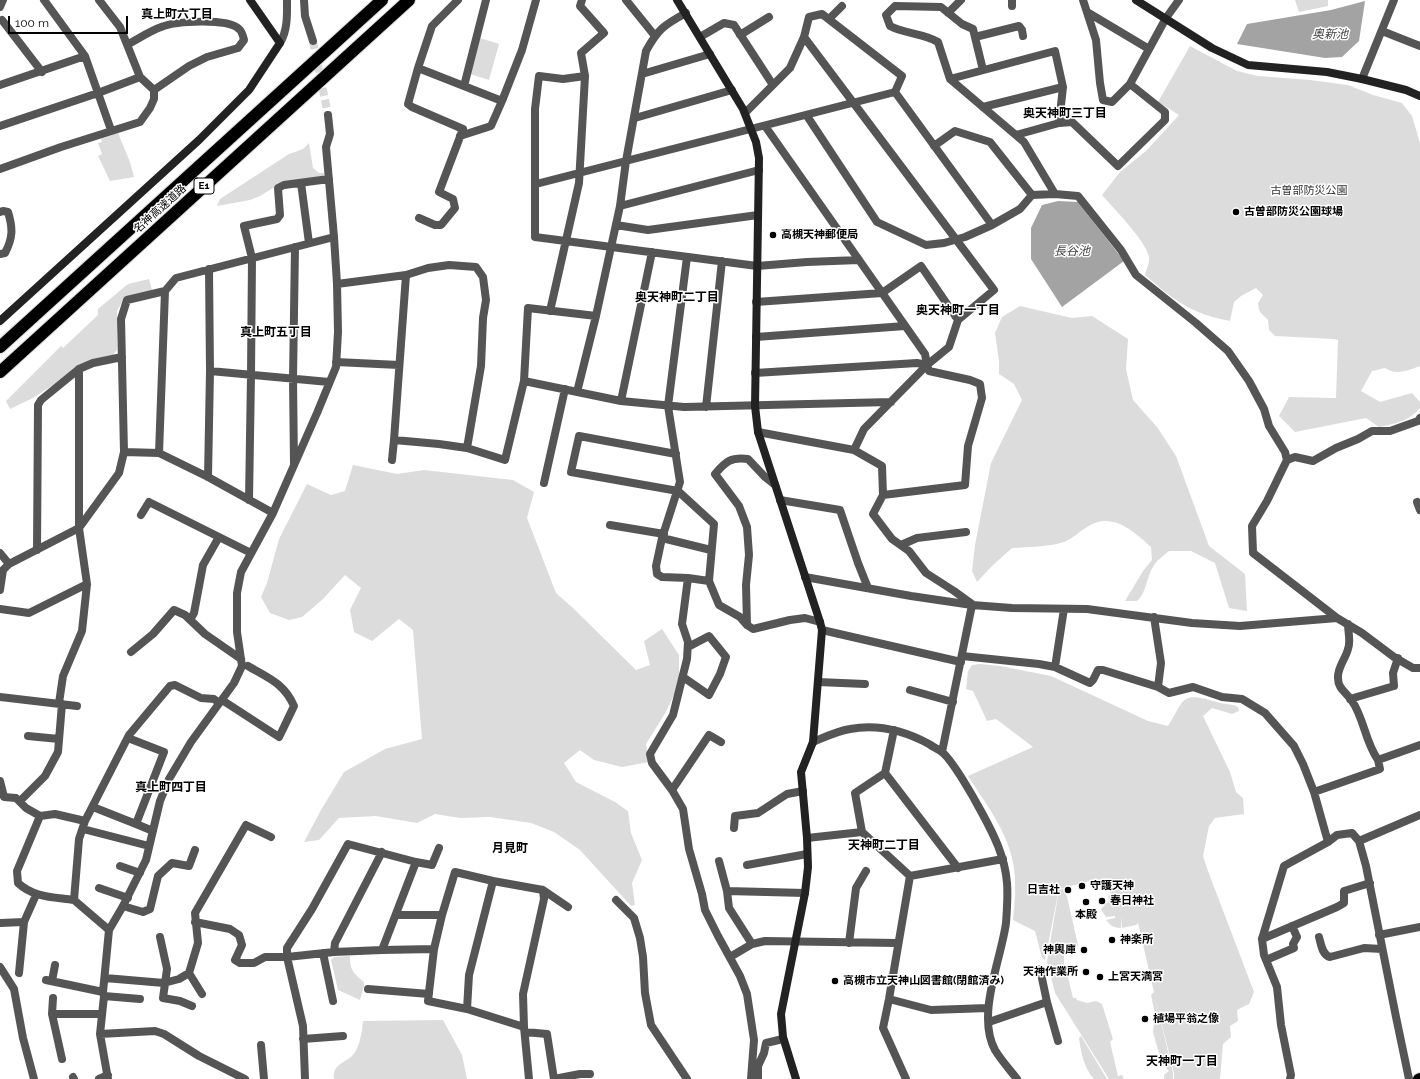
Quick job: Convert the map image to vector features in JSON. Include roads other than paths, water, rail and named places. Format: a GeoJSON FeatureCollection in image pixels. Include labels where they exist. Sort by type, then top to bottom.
{"type":"FeatureCollection","features":[{"type":"Feature","properties":{"kind":"highway","name":"名神高速道路"},"geometry":{"type":"LineString","coordinates":[[0,347],[382,0]]}},
{"type":"Feature","properties":{"kind":"highway","name":"名神高速道路"},"geometry":{"type":"LineString","coordinates":[[0,372],[409,0]]}},
{"type":"Feature","properties":{"kind":"street"},"geometry":{"type":"LineString","coordinates":[[0,7],[3,0]]}},
{"type":"Feature","properties":{"kind":"street"},"geometry":{"type":"LineString","coordinates":[[44,0],[85,56],[111,130]]}},
{"type":"Feature","properties":{"kind":"street"},"geometry":{"type":"LineString","coordinates":[[0,169],[111,130],[140,122],[150,108],[154,99],[154,90],[140,77],[120,27],[99,0]]}},
{"type":"Feature","properties":{"kind":"street"},"geometry":{"type":"LineString","coordinates":[[250,0],[280,43]]}},
{"type":"Feature","properties":{"kind":"street"},"geometry":{"type":"LineString","coordinates":[[0,321],[205,134],[249,90],[284,37],[287,0]]}},
{"type":"Feature","properties":{"kind":"street"},"geometry":{"type":"LineString","coordinates":[[304,0],[306,22],[313,41]]}},
{"type":"Feature","properties":{"kind":"street"},"geometry":{"type":"LineString","coordinates":[[419,218],[435,225],[441,225],[455,208],[453,199],[439,192],[463,129],[408,104],[432,26],[458,0]]}},
{"type":"Feature","properties":{"kind":"street"},"geometry":{"type":"LineString","coordinates":[[464,86],[486,0]]}},
{"type":"Feature","properties":{"kind":"street"},"geometry":{"type":"LineString","coordinates":[[460,136],[491,126],[522,50],[536,0]]}},
{"type":"Feature","properties":{"kind":"street"},"geometry":{"type":"LineString","coordinates":[[550,311],[579,183],[585,76],[581,53],[604,33],[580,6],[582,0]]}},
{"type":"Feature","properties":{"kind":"street"},"geometry":{"type":"LineString","coordinates":[[626,0],[655,36]]}},
{"type":"Feature","properties":{"kind":"street"},"geometry":{"type":"LineString","coordinates":[[677,0],[732,90],[744,113],[751,128],[759,158],[755,372],[755,406],[758,432],[821,626],[813,742],[801,772],[807,838],[805,893],[781,1014],[783,1039],[796,1079]]}},
{"type":"Feature","properties":{"kind":"street"},"geometry":{"type":"LineString","coordinates":[[948,13],[961,0]]}},
{"type":"Feature","properties":{"kind":"street"},"geometry":{"type":"LineString","coordinates":[[1083,0],[1096,40],[1103,100],[1112,102],[1130,84],[1166,18],[1178,0]]}},
{"type":"Feature","properties":{"kind":"street"},"geometry":{"type":"LineString","coordinates":[[1136,0],[1212,48],[1248,65],[1327,72],[1406,90],[1420,96]]}},
{"type":"Feature","properties":{"kind":"street"},"geometry":{"type":"LineString","coordinates":[[1362,79],[1394,0]]}},
{"type":"Feature","properties":{"kind":"street"},"geometry":{"type":"LineString","coordinates":[[829,19],[842,6]]}},
{"type":"Feature","properties":{"kind":"street"},"geometry":{"type":"LineString","coordinates":[[983,70],[974,29],[962,24],[941,7],[895,6],[886,15],[890,26],[899,31],[930,38],[938,42],[950,79],[1024,142],[1055,194]]}},
{"type":"Feature","properties":{"kind":"street"},"geometry":{"type":"LineString","coordinates":[[1087,12],[1149,49]]}},
{"type":"Feature","properties":{"kind":"street"},"geometry":{"type":"LineString","coordinates":[[577,392],[612,247],[646,51],[655,36],[666,24],[686,13]]}},
{"type":"Feature","properties":{"kind":"street"},"geometry":{"type":"LineString","coordinates":[[536,184],[751,128],[807,116],[894,92],[902,76],[822,14],[810,16],[804,37],[790,68],[744,113]]}},
{"type":"Feature","properties":{"kind":"street"},"geometry":{"type":"LineString","coordinates":[[740,35],[769,17]]}},
{"type":"Feature","properties":{"kind":"street"},"geometry":{"type":"LineString","coordinates":[[1,19],[42,72]]}},
{"type":"Feature","properties":{"kind":"street"},"geometry":{"type":"LineString","coordinates":[[128,44],[161,27],[188,22],[232,24],[241,30],[244,40],[238,48],[207,57],[189,66],[154,90]]}},
{"type":"Feature","properties":{"kind":"street"},"geometry":{"type":"LineString","coordinates":[[700,37],[724,23],[734,25],[773,85]]}},
{"type":"Feature","properties":{"kind":"street"},"geometry":{"type":"LineString","coordinates":[[975,37],[1019,26],[1022,30],[1023,36]]}},
{"type":"Feature","properties":{"kind":"street"},"geometry":{"type":"LineString","coordinates":[[1382,31],[1420,46]]}},
{"type":"Feature","properties":{"kind":"street"},"geometry":{"type":"LineString","coordinates":[[804,37],[958,239],[994,290],[958,320],[949,347],[927,365],[864,429],[854,450]]}},
{"type":"Feature","properties":{"kind":"street"},"geometry":{"type":"LineString","coordinates":[[950,79],[1055,52],[1063,87],[1059,123]]}},
{"type":"Feature","properties":{"kind":"street"},"geometry":{"type":"LineString","coordinates":[[642,74],[710,54]]}},
{"type":"Feature","properties":{"kind":"street"},"geometry":{"type":"LineString","coordinates":[[0,85],[42,72],[85,56]]}},
{"type":"Feature","properties":{"kind":"street"},"geometry":{"type":"LineString","coordinates":[[418,68],[502,101]]}},
{"type":"Feature","properties":{"kind":"street"},"geometry":{"type":"LineString","coordinates":[[585,76],[563,79],[539,76],[535,109],[536,237],[757,266],[859,260]]}},
{"type":"Feature","properties":{"kind":"street"},"geometry":{"type":"LineString","coordinates":[[0,126],[98,93],[140,77]]}},
{"type":"Feature","properties":{"kind":"street"},"geometry":{"type":"LineString","coordinates":[[1016,135],[1059,123],[1072,122],[1118,166],[1165,120],[1164,112],[1130,84]]}},
{"type":"Feature","properties":{"kind":"street"},"geometry":{"type":"LineString","coordinates":[[983,107],[1063,87]]}},
{"type":"Feature","properties":{"kind":"street"},"geometry":{"type":"LineString","coordinates":[[635,118],[732,90]]}},
{"type":"Feature","properties":{"kind":"street"},"geometry":{"type":"LineString","coordinates":[[894,92],[992,225]]}},
{"type":"Feature","properties":{"kind":"street"},"geometry":{"type":"LineString","coordinates":[[99,1079],[108,1077],[100,1034],[109,930],[124,906],[146,860],[160,801],[169,779],[191,742],[234,683],[242,666],[237,632],[237,593],[241,572],[273,513],[336,367],[338,332],[337,284],[326,147],[330,134],[328,115]]}},
{"type":"Feature","properties":{"kind":"street"},"geometry":{"type":"LineString","coordinates":[[807,116],[877,222],[926,244],[944,243],[958,239],[992,225],[1020,209],[1032,195],[1055,194],[1078,196],[1121,250],[1136,275],[1196,323],[1228,351],[1249,381],[1261,404],[1269,426],[1285,452],[1287,460],[1267,501],[1252,526],[1253,553],[1337,618],[1362,633],[1394,657],[1413,668],[1420,668]]}},
{"type":"Feature","properties":{"kind":"street"},"geometry":{"type":"LineString","coordinates":[[765,126],[925,354],[929,371],[970,380],[980,384],[982,398],[968,446],[965,485],[883,495]]}},
{"type":"Feature","properties":{"kind":"street"},"geometry":{"type":"LineString","coordinates":[[934,146],[955,131],[990,142],[1032,195]]}},
{"type":"Feature","properties":{"kind":"street"},"geometry":{"type":"LineString","coordinates":[[620,206],[759,170]]}},
{"type":"Feature","properties":{"kind":"street"},"geometry":{"type":"LineString","coordinates":[[249,500],[252,258],[244,226],[277,219],[280,215],[278,188],[284,185],[328,179]]}},
{"type":"Feature","properties":{"kind":"street"},"geometry":{"type":"LineString","coordinates":[[301,183],[309,243]]}},
{"type":"Feature","properties":{"kind":"street"},"geometry":{"type":"LineString","coordinates":[[0,212],[8,212],[12,225],[11,243],[5,253],[0,254]]}},
{"type":"Feature","properties":{"kind":"street"},"geometry":{"type":"LineString","coordinates":[[616,225],[648,230],[758,215]]}},
{"type":"Feature","properties":{"kind":"street"},"geometry":{"type":"LineString","coordinates":[[0,590],[3,570],[9,564],[79,528],[119,473],[124,452],[121,320],[127,300],[165,291],[176,278],[334,237]]}},
{"type":"Feature","properties":{"kind":"street"},"geometry":{"type":"LineString","coordinates":[[294,247],[292,379],[294,466]]}},
{"type":"Feature","properties":{"kind":"street"},"geometry":{"type":"LineString","coordinates":[[620,401],[652,252]]}},
{"type":"Feature","properties":{"kind":"street"},"geometry":{"type":"LineString","coordinates":[[687,257],[668,406],[680,482],[663,536],[656,566],[657,574],[662,577],[688,578],[709,581]]}},
{"type":"Feature","properties":{"kind":"street"},"geometry":{"type":"LineString","coordinates":[[706,407],[722,261]]}},
{"type":"Feature","properties":{"kind":"street"},"geometry":{"type":"LineString","coordinates":[[337,284],[406,275],[428,268],[449,265],[476,267],[484,277],[486,300],[483,318],[481,366],[466,448]]}},
{"type":"Feature","properties":{"kind":"street"},"geometry":{"type":"LineString","coordinates":[[756,302],[882,293],[921,266],[958,320]]}},
{"type":"Feature","properties":{"kind":"street"},"geometry":{"type":"LineString","coordinates":[[208,477],[210,371],[209,269]]}},
{"type":"Feature","properties":{"kind":"street"},"geometry":{"type":"LineString","coordinates":[[392,460],[406,275]]}},
{"type":"Feature","properties":{"kind":"street"},"geometry":{"type":"LineString","coordinates":[[160,453],[165,291]]}},
{"type":"Feature","properties":{"kind":"street"},"geometry":{"type":"LineString","coordinates":[[394,440],[466,448],[505,460],[524,380],[528,308],[596,316]]}},
{"type":"Feature","properties":{"kind":"street"},"geometry":{"type":"LineString","coordinates":[[756,338],[905,326]]}},
{"type":"Feature","properties":{"kind":"street"},"geometry":{"type":"LineString","coordinates":[[37,550],[38,405],[40,400],[79,369],[93,363],[122,357]]}},
{"type":"Feature","properties":{"kind":"street"},"geometry":{"type":"LineString","coordinates":[[336,362],[399,365]]}},
{"type":"Feature","properties":{"kind":"street"},"geometry":{"type":"LineString","coordinates":[[755,372],[917,363],[927,365]]}},
{"type":"Feature","properties":{"kind":"street"},"geometry":{"type":"LineString","coordinates":[[20,801],[45,776],[58,752],[60,703],[64,676],[82,631],[87,584],[79,528],[79,369]]}},
{"type":"Feature","properties":{"kind":"street"},"geometry":{"type":"LineString","coordinates":[[210,371],[330,382]]}},
{"type":"Feature","properties":{"kind":"street"},"geometry":{"type":"LineString","coordinates":[[524,380],[620,401],[668,406],[706,407],[891,402]]}},
{"type":"Feature","properties":{"kind":"street"},"geometry":{"type":"LineString","coordinates":[[544,483],[565,389]]}},
{"type":"Feature","properties":{"kind":"street"},"geometry":{"type":"LineString","coordinates":[[1287,460],[1295,457],[1313,461],[1372,431],[1390,431],[1418,421],[1420,418]]}},
{"type":"Feature","properties":{"kind":"street"},"geometry":{"type":"LineString","coordinates":[[758,432],[854,450],[882,466],[883,495],[873,514],[877,521],[892,539],[909,550],[926,573],[954,591],[972,605]]}},
{"type":"Feature","properties":{"kind":"street"},"geometry":{"type":"LineString","coordinates":[[676,454],[579,436],[571,472],[678,491],[714,524],[709,581],[719,605],[740,617],[752,629],[805,618],[821,626],[962,659],[1038,664],[1055,667],[1090,683],[1098,670],[1103,670],[1158,687],[1169,692],[1193,687],[1222,697],[1242,699],[1265,713],[1294,746],[1314,792],[1328,842]]}},
{"type":"Feature","properties":{"kind":"street"},"geometry":{"type":"LineString","coordinates":[[124,452],[160,453],[208,477],[273,513]]}},
{"type":"Feature","properties":{"kind":"street"},"geometry":{"type":"LineString","coordinates":[[747,625],[746,585],[749,555],[747,527],[739,506],[715,474],[724,463],[737,458],[748,459],[775,485]]}},
{"type":"Feature","properties":{"kind":"street"},"geometry":{"type":"LineString","coordinates":[[780,500],[840,510],[868,588]]}},
{"type":"Feature","properties":{"kind":"street"},"geometry":{"type":"LineString","coordinates":[[142,515],[149,502],[251,553]]}},
{"type":"Feature","properties":{"kind":"street"},"geometry":{"type":"LineString","coordinates":[[610,525],[663,536],[712,550]]}},
{"type":"Feature","properties":{"kind":"street"},"geometry":{"type":"LineString","coordinates":[[901,545],[917,538],[966,532]]}},
{"type":"Feature","properties":{"kind":"street"},"geometry":{"type":"LineString","coordinates":[[190,620],[194,613],[203,565],[219,537]]}},
{"type":"Feature","properties":{"kind":"street"},"geometry":{"type":"LineString","coordinates":[[0,553],[9,564]]}},
{"type":"Feature","properties":{"kind":"street"},"geometry":{"type":"LineString","coordinates":[[688,578],[682,624],[688,642],[687,659],[673,715],[650,754],[652,763],[672,790],[683,809],[689,849],[705,910],[748,994],[754,1040],[751,1079]]}},
{"type":"Feature","properties":{"kind":"street"},"geometry":{"type":"LineString","coordinates":[[805,578],[972,605],[1087,609],[1192,623],[1240,626],[1337,618]]}},
{"type":"Feature","properties":{"kind":"street"},"geometry":{"type":"LineString","coordinates":[[0,609],[29,613],[87,584]]}},
{"type":"Feature","properties":{"kind":"street"},"geometry":{"type":"LineString","coordinates":[[942,752],[972,605]]}},
{"type":"Feature","properties":{"kind":"street"},"geometry":{"type":"LineString","coordinates":[[1055,667],[1064,609]]}},
{"type":"Feature","properties":{"kind":"street"},"geometry":{"type":"LineString","coordinates":[[131,652],[153,634],[174,610],[185,615],[205,634],[241,659]]}},
{"type":"Feature","properties":{"kind":"street"},"geometry":{"type":"LineString","coordinates":[[1154,617],[1161,663],[1158,687]]}},
{"type":"Feature","properties":{"kind":"street"},"geometry":{"type":"LineString","coordinates":[[1314,792],[1380,769],[1378,760],[1372,752],[1358,713],[1350,699],[1340,688],[1337,676],[1349,648],[1348,624]]}},
{"type":"Feature","properties":{"kind":"street"},"geometry":{"type":"LineString","coordinates":[[682,677],[709,696],[720,674],[726,657],[709,636],[688,647]]}},
{"type":"Feature","properties":{"kind":"street"},"geometry":{"type":"LineString","coordinates":[[1350,699],[1394,686],[1394,673],[1398,658]]}},
{"type":"Feature","properties":{"kind":"street"},"geometry":{"type":"LineString","coordinates":[[74,900],[79,839],[84,825],[128,738],[170,686],[175,685],[201,698],[214,699],[221,702],[279,737],[294,706],[289,695],[280,686],[248,666]]}},
{"type":"Feature","properties":{"kind":"street"},"geometry":{"type":"LineString","coordinates":[[818,682],[865,684]]}},
{"type":"Feature","properties":{"kind":"street"},"geometry":{"type":"LineString","coordinates":[[910,690],[953,702]]}},
{"type":"Feature","properties":{"kind":"street"},"geometry":{"type":"LineString","coordinates":[[0,697],[77,706]]}},
{"type":"Feature","properties":{"kind":"street"},"geometry":{"type":"LineString","coordinates":[[813,742],[832,734],[850,729],[868,727],[894,730],[916,737],[942,752],[953,766],[978,805],[993,833],[1003,860],[1007,883],[1006,922],[988,1008],[990,1037],[995,1049],[1017,1079]]}},
{"type":"Feature","properties":{"kind":"street"},"geometry":{"type":"LineString","coordinates":[[894,730],[885,773],[855,793],[862,832],[910,876]]}},
{"type":"Feature","properties":{"kind":"street"},"geometry":{"type":"LineString","coordinates":[[672,790],[709,735],[721,742]]}},
{"type":"Feature","properties":{"kind":"street"},"geometry":{"type":"LineString","coordinates":[[28,736],[59,739]]}},
{"type":"Feature","properties":{"kind":"street"},"geometry":{"type":"LineString","coordinates":[[128,738],[164,752],[136,824]]}},
{"type":"Feature","properties":{"kind":"street"},"geometry":{"type":"LineString","coordinates":[[1378,760],[1420,745]]}},
{"type":"Feature","properties":{"kind":"street"},"geometry":{"type":"LineString","coordinates":[[885,773],[958,868]]}},
{"type":"Feature","properties":{"kind":"street"},"geometry":{"type":"LineString","coordinates":[[0,781],[4,797],[16,798],[26,808],[40,816],[55,814],[149,846]]}},
{"type":"Feature","properties":{"kind":"street"},"geometry":{"type":"LineString","coordinates":[[734,828],[735,816],[758,812],[787,794],[803,791]]}},
{"type":"Feature","properties":{"kind":"street"},"geometry":{"type":"LineString","coordinates":[[93,807],[153,831]]}},
{"type":"Feature","properties":{"kind":"street"},"geometry":{"type":"LineString","coordinates":[[1359,841],[1420,815]]}},
{"type":"Feature","properties":{"kind":"street"},"geometry":{"type":"LineString","coordinates":[[40,816],[17,871],[18,883],[25,890],[36,895],[74,900],[109,930]]}},
{"type":"Feature","properties":{"kind":"street"},"geometry":{"type":"LineString","coordinates":[[105,978],[164,983],[179,979],[189,973],[198,943],[195,913],[246,825],[271,837]]}},
{"type":"Feature","properties":{"kind":"street"},"geometry":{"type":"LineString","coordinates":[[807,838],[862,832]]}},
{"type":"Feature","properties":{"kind":"street"},"geometry":{"type":"LineString","coordinates":[[1290,1079],[1291,1075],[1281,1025],[1277,987],[1266,960],[1262,939],[1284,866],[1328,842],[1337,835],[1352,833],[1359,841],[1370,883],[1379,936],[1410,1079]]}},
{"type":"Feature","properties":{"kind":"street"},"geometry":{"type":"LineString","coordinates":[[305,1079],[303,1026],[287,957],[287,948],[312,909],[348,844],[432,865],[439,848]]}},
{"type":"Feature","properties":{"kind":"street"},"geometry":{"type":"LineString","coordinates":[[124,906],[143,912],[150,909],[158,876],[172,863],[189,866],[195,850]]}},
{"type":"Feature","properties":{"kind":"street"},"geometry":{"type":"LineString","coordinates":[[334,952],[335,943],[382,852]]}},
{"type":"Feature","properties":{"kind":"street"},"geometry":{"type":"LineString","coordinates":[[747,865],[807,854]]}},
{"type":"Feature","properties":{"kind":"street"},"geometry":{"type":"LineString","coordinates":[[910,876],[1003,860]]}},
{"type":"Feature","properties":{"kind":"street"},"geometry":{"type":"LineString","coordinates":[[719,861],[727,891],[729,908],[752,944]]}},
{"type":"Feature","properties":{"kind":"street"},"geometry":{"type":"LineString","coordinates":[[382,950],[416,862]]}},
{"type":"Feature","properties":{"kind":"street"},"geometry":{"type":"LineString","coordinates":[[120,866],[140,873]]}},
{"type":"Feature","properties":{"kind":"street"},"geometry":{"type":"LineString","coordinates":[[849,943],[856,888],[866,871]]}},
{"type":"Feature","properties":{"kind":"street"},"geometry":{"type":"LineString","coordinates":[[568,907],[543,890],[493,881],[455,872],[442,915],[434,949],[428,1002],[467,1009],[524,1030],[547,1034],[554,1079],[580,1074],[590,1074]]}},
{"type":"Feature","properties":{"kind":"street"},"geometry":{"type":"LineString","coordinates":[[906,1079],[883,1028],[910,876]]}},
{"type":"Feature","properties":{"kind":"street"},"geometry":{"type":"LineString","coordinates":[[467,1009],[469,975],[493,881]]}},
{"type":"Feature","properties":{"kind":"street"},"geometry":{"type":"LineString","coordinates":[[1262,939],[1344,903],[1344,891],[1370,883]]}},
{"type":"Feature","properties":{"kind":"street"},"geometry":{"type":"LineString","coordinates":[[99,888],[128,898]]}},
{"type":"Feature","properties":{"kind":"street"},"geometry":{"type":"LineString","coordinates":[[529,1079],[524,1030],[523,994],[544,900],[543,890]]}},
{"type":"Feature","properties":{"kind":"street"},"geometry":{"type":"LineString","coordinates":[[727,891],[805,893]]}},
{"type":"Feature","properties":{"kind":"street"},"geometry":{"type":"LineString","coordinates":[[19,973],[24,922],[36,895]]}},
{"type":"Feature","properties":{"kind":"street"},"geometry":{"type":"LineString","coordinates":[[616,900],[634,918],[640,938],[643,957],[645,993],[651,1025],[687,1079]]}},
{"type":"Feature","properties":{"kind":"street"},"geometry":{"type":"LineString","coordinates":[[396,915],[442,915]]}},
{"type":"Feature","properties":{"kind":"street"},"geometry":{"type":"LineString","coordinates":[[0,923],[24,922]]}},
{"type":"Feature","properties":{"kind":"street"},"geometry":{"type":"LineString","coordinates":[[195,922],[230,929],[239,935],[242,945],[235,960],[240,963],[254,963],[265,957],[287,957],[334,952],[434,949]]}},
{"type":"Feature","properties":{"kind":"street"},"geometry":{"type":"LineString","coordinates":[[1266,960],[1294,948],[1293,944],[1297,937],[1292,926]]}},
{"type":"Feature","properties":{"kind":"street"},"geometry":{"type":"LineString","coordinates":[[1379,936],[1420,927]]}},
{"type":"Feature","properties":{"kind":"street"},"geometry":{"type":"LineString","coordinates":[[160,937],[167,969],[163,998],[180,1001],[192,1006]]}},
{"type":"Feature","properties":{"kind":"street"},"geometry":{"type":"LineString","coordinates":[[1319,937],[1324,953],[1326,956],[1330,957],[1364,948],[1382,949]]}},
{"type":"Feature","properties":{"kind":"street"},"geometry":{"type":"LineString","coordinates":[[730,957],[752,944],[765,941],[897,943]]}},
{"type":"Feature","properties":{"kind":"street"},"geometry":{"type":"LineString","coordinates":[[323,953],[333,1001]]}},
{"type":"Feature","properties":{"kind":"street"},"geometry":{"type":"LineString","coordinates":[[55,965],[49,981],[103,994],[140,999]]}},
{"type":"Feature","properties":{"kind":"street"},"geometry":{"type":"LineString","coordinates":[[0,967],[14,989],[23,1038],[34,1079]]}},
{"type":"Feature","properties":{"kind":"street"},"geometry":{"type":"LineString","coordinates":[[1040,969],[1047,1002],[1058,1041]]}},
{"type":"Feature","properties":{"kind":"street"},"geometry":{"type":"LineString","coordinates":[[189,973],[202,994]]}},
{"type":"Feature","properties":{"kind":"street"},"geometry":{"type":"LineString","coordinates":[[368,989],[429,994]]}},
{"type":"Feature","properties":{"kind":"street"},"geometry":{"type":"LineString","coordinates":[[53,998],[52,1014],[62,1059]]}},
{"type":"Feature","properties":{"kind":"street"},"geometry":{"type":"LineString","coordinates":[[889,999],[931,1010],[988,1008]]}},
{"type":"Feature","properties":{"kind":"street"},"geometry":{"type":"LineString","coordinates":[[989,1022],[1047,1002]]}},
{"type":"Feature","properties":{"kind":"street"},"geometry":{"type":"LineString","coordinates":[[52,1014],[101,1014]]}},
{"type":"Feature","properties":{"kind":"street"},"geometry":{"type":"LineString","coordinates":[[100,1034],[155,1031],[164,1034],[199,1056],[245,1079]]}},
{"type":"Feature","properties":{"kind":"street"},"geometry":{"type":"LineString","coordinates":[[303,1039],[343,1036]]}},
{"type":"Feature","properties":{"kind":"street"},"geometry":{"type":"LineString","coordinates":[[758,1079],[758,1066],[764,1053],[766,1043],[783,1039]]}},
{"type":"Feature","properties":{"kind":"street"},"geometry":{"type":"LineString","coordinates":[[261,1044],[264,1079]]}},
{"type":"Feature","properties":{"kind":"water","name":"奥新池"},"geometry":{"type":"Polygon","coordinates":[[[1365,1],[1359,41],[1342,57],[1325,58],[1237,44],[1247,24],[1331,10],[1365,1]]]}},
{"type":"Feature","properties":{"kind":"water","name":"長谷池"},"geometry":{"type":"Polygon","coordinates":[[[1058,201],[1078,202],[1124,261],[1062,307],[1031,259],[1031,228],[1042,205],[1058,201]]]}},
{"type":"Feature","properties":{"kind":"tunnel"},"geometry":{"type":"LineString","coordinates":[[313,41],[328,115]]}},
{"type":"Feature","properties":{"kind":"place","name":"古曽部防災公園球場"},"geometry":{"type":"Point","coordinates":[1236,212]}},
{"type":"Feature","properties":{"kind":"place","name":"高槻天神郵便局"},"geometry":{"type":"Point","coordinates":[773,235]}},
{"type":"Feature","properties":{"kind":"place","name":"守護天神"},"geometry":{"type":"Point","coordinates":[1082,886]}},
{"type":"Feature","properties":{"kind":"place","name":"日吉社"},"geometry":{"type":"Point","coordinates":[1068,890]}},
{"type":"Feature","properties":{"kind":"place","name":"春日神社"},"geometry":{"type":"Point","coordinates":[1102,901]}},
{"type":"Feature","properties":{"kind":"place","name":"本殿"},"geometry":{"type":"Point","coordinates":[1086,902]}},
{"type":"Feature","properties":{"kind":"place","name":"神楽所"},"geometry":{"type":"Point","coordinates":[1112,940]}},
{"type":"Feature","properties":{"kind":"place","name":"神輿庫"},"geometry":{"type":"Point","coordinates":[1084,950]}},
{"type":"Feature","properties":{"kind":"place","name":"天神作業所"},"geometry":{"type":"Point","coordinates":[1086,972]}},
{"type":"Feature","properties":{"kind":"place","name":"上宮天満宮"},"geometry":{"type":"Point","coordinates":[1100,977]}},
{"type":"Feature","properties":{"kind":"place","name":"高槻市立天神山図書館(閉館済み)"},"geometry":{"type":"Point","coordinates":[835,981]}},
{"type":"Feature","properties":{"kind":"place","name":"植場平翁之像"},"geometry":{"type":"Point","coordinates":[1145,1019]}},
{"type":"Feature","properties":{"kind":"district","name":"真上町六丁目"},"geometry":{"type":"Point","coordinates":[177,14]}},
{"type":"Feature","properties":{"kind":"district","name":"奥天神町三丁目"},"geometry":{"type":"Point","coordinates":[1065,113]}},
{"type":"Feature","properties":{"kind":"district","name":"奥天神町二丁目"},"geometry":{"type":"Point","coordinates":[677,297]}},
{"type":"Feature","properties":{"kind":"district","name":"奥天神町一丁目"},"geometry":{"type":"Point","coordinates":[958,310]}},
{"type":"Feature","properties":{"kind":"district","name":"真上町五丁目"},"geometry":{"type":"Point","coordinates":[276,332]}},
{"type":"Feature","properties":{"kind":"district","name":"真上町四丁目"},"geometry":{"type":"Point","coordinates":[171,787]}},
{"type":"Feature","properties":{"kind":"district","name":"天神町二丁目"},"geometry":{"type":"Point","coordinates":[884,845]}},
{"type":"Feature","properties":{"kind":"district","name":"月見町"},"geometry":{"type":"Point","coordinates":[510,848]}},
{"type":"Feature","properties":{"kind":"district","name":"天神町一丁目"},"geometry":{"type":"Point","coordinates":[1182,1061]}},
{"type":"Feature","properties":{"kind":"park label","name":"古曽部防災公園"},"geometry":{"type":"Point","coordinates":[1309,191]}}]}
